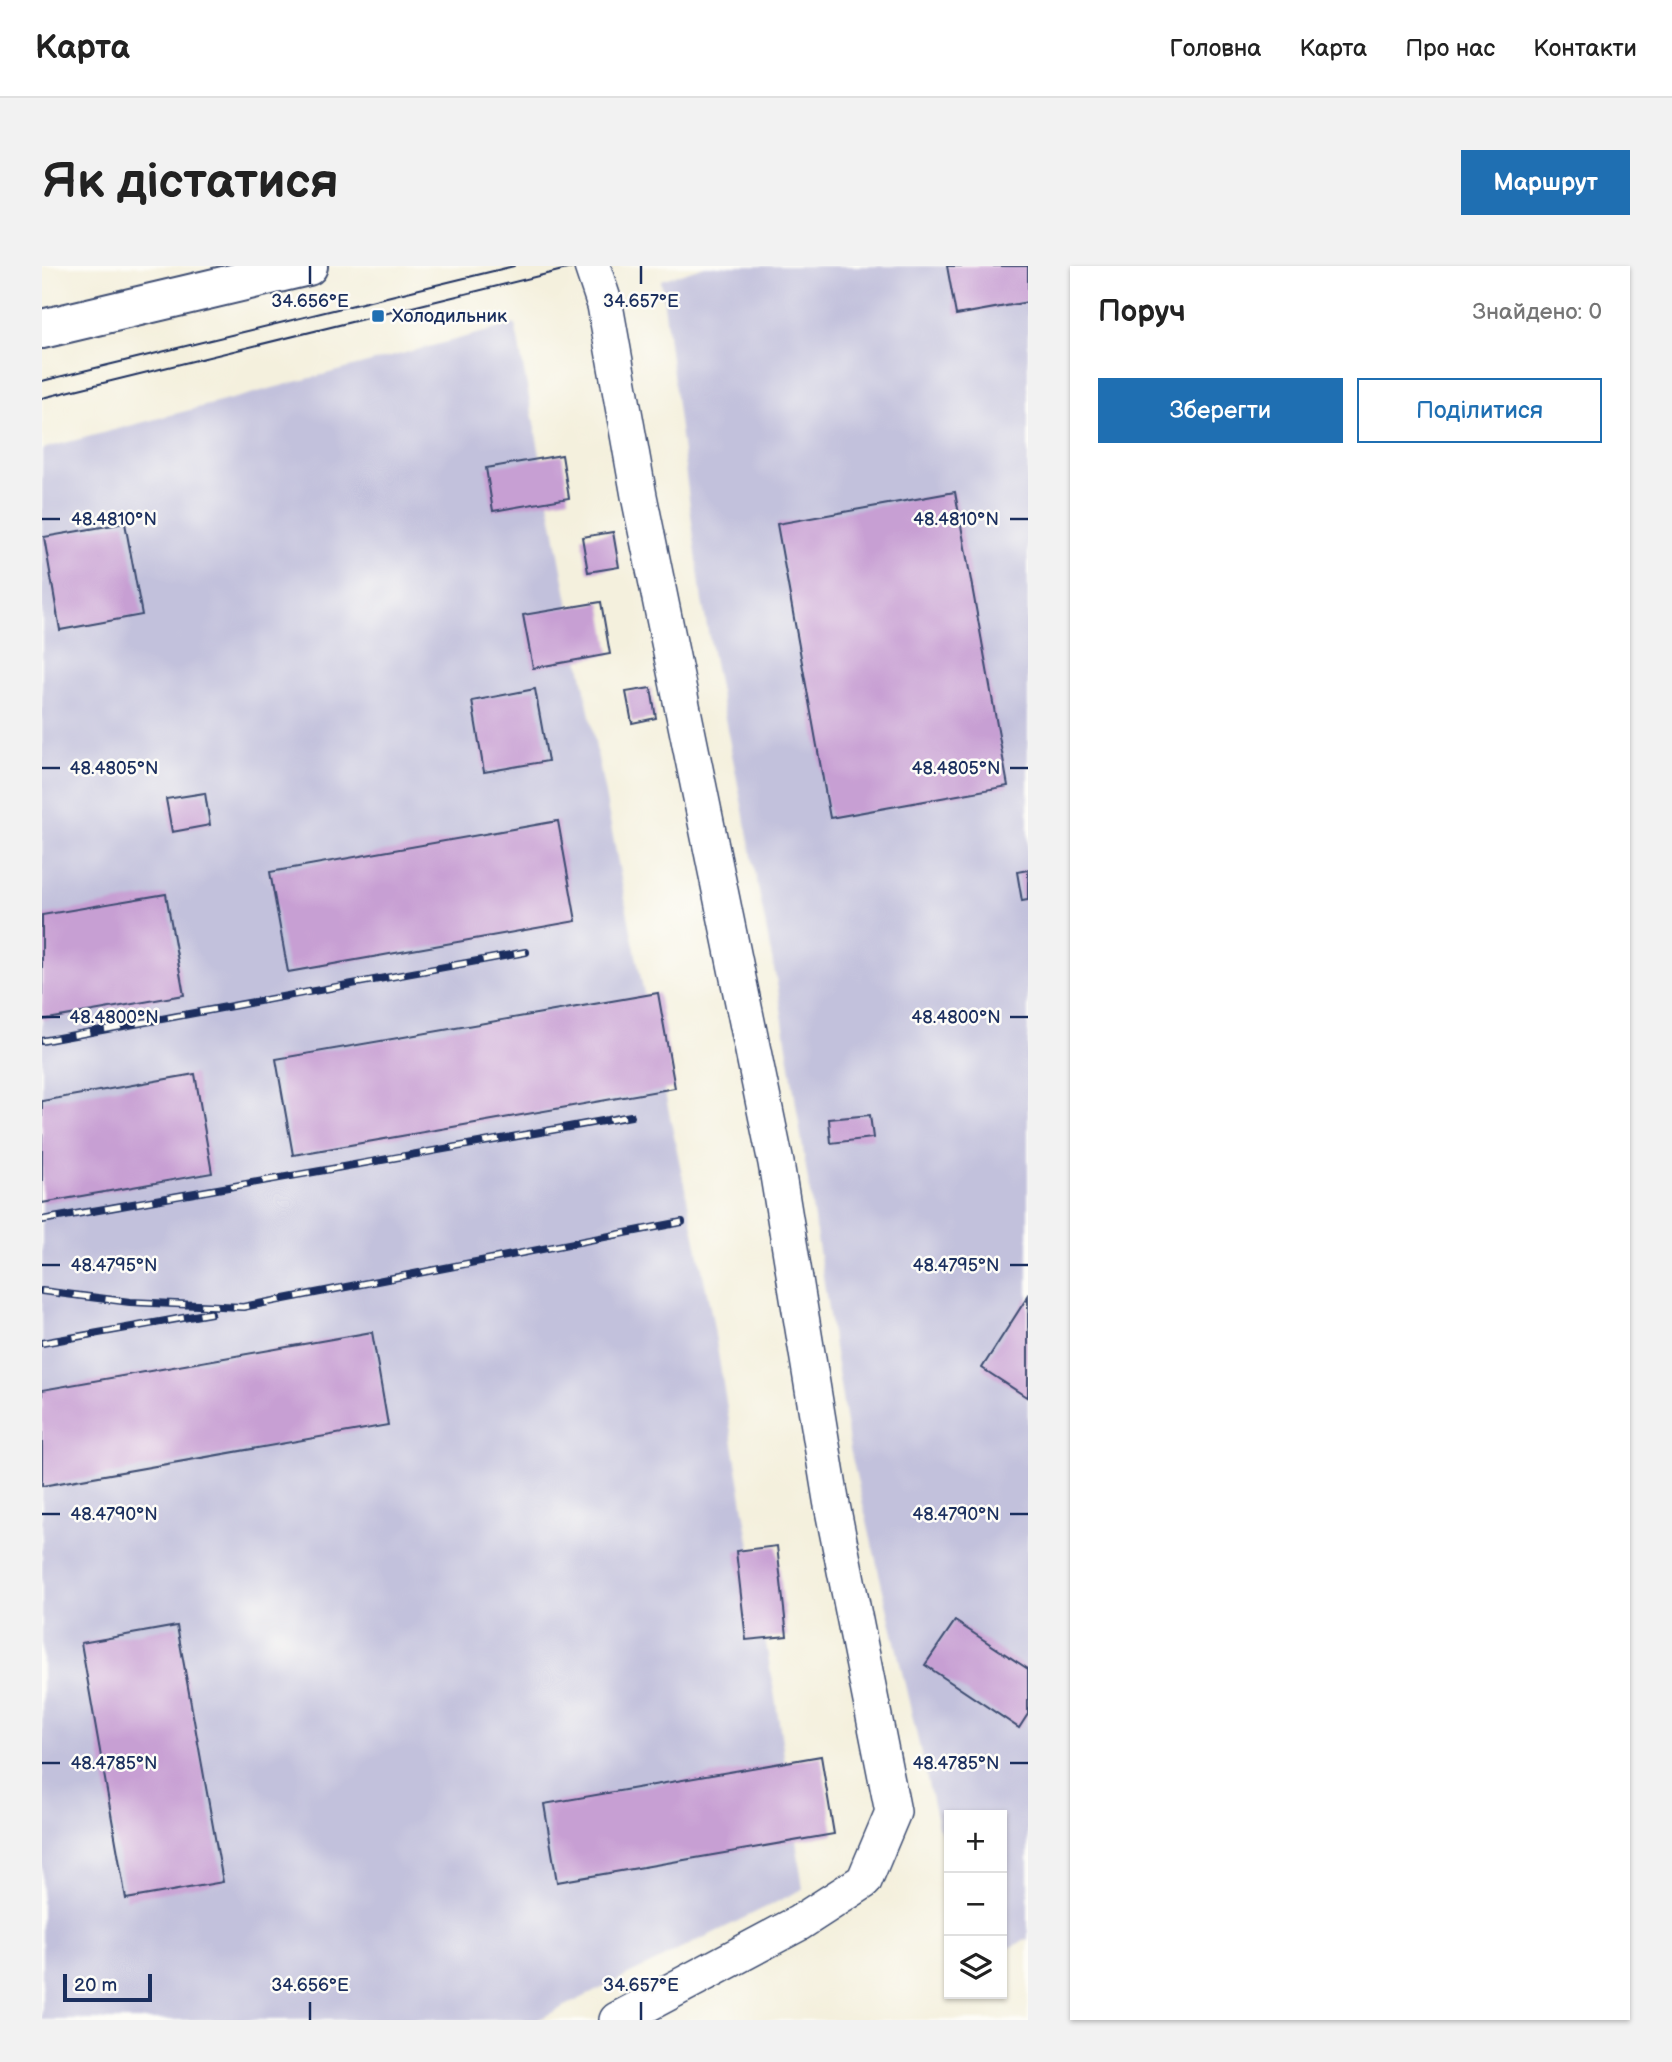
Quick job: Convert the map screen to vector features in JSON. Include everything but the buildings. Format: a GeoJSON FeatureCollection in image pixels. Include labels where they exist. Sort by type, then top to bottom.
{"type":"FeatureCollection","features":[{"type":"Feature","properties":{"kind":"main road"},"geometry":{"type":"LineString","coordinates":[[42,329],[308,266]]}},
{"type":"Feature","properties":{"kind":"street"},"geometry":{"type":"LineString","coordinates":[[592,266],[604,305],[639,496],[776,1163],[831,1500],[893,1812],[864,1881],[799,1923],[617,2020]]}},
{"type":"Feature","properties":{"kind":"shaded area"},"geometry":{"type":"Polygon","coordinates":[[[705,266],[1028,266],[1028,1939],[1007,1949],[1007,1810],[944,1810],[944,1840],[938,1826],[850,1449],[778,989],[702,601],[661,280],[705,266]]]}},
{"type":"Feature","properties":{"kind":"shaded area"},"geometry":{"type":"Polygon","coordinates":[[[515,324],[632,936],[712,1317],[780,1728],[803,1889],[537,2020],[42,2020],[42,449],[515,324]]]}},
{"type":"Feature","properties":{"kind":"tram line"},"geometry":{"type":"LineString","coordinates":[[42,381],[514,266]]}},
{"type":"Feature","properties":{"kind":"tram line"},"geometry":{"type":"LineString","coordinates":[[42,398],[579,266]]}},
{"type":"Feature","properties":{"kind":"railway"},"geometry":{"type":"LineString","coordinates":[[42,1041],[526,952]]}},
{"type":"Feature","properties":{"kind":"railway"},"geometry":{"type":"LineString","coordinates":[[42,1220],[631,1116]]}},
{"type":"Feature","properties":{"kind":"railway"},"geometry":{"type":"LineString","coordinates":[[42,1291],[130,1302],[243,1307],[682,1222]]}},
{"type":"Feature","properties":{"kind":"railway"},"geometry":{"type":"LineString","coordinates":[[42,1343],[211,1313]]}},
{"type":"Feature","properties":{"kind":"place","name":"Холодильник"},"geometry":{"type":"Point","coordinates":[378,316]}}]}
